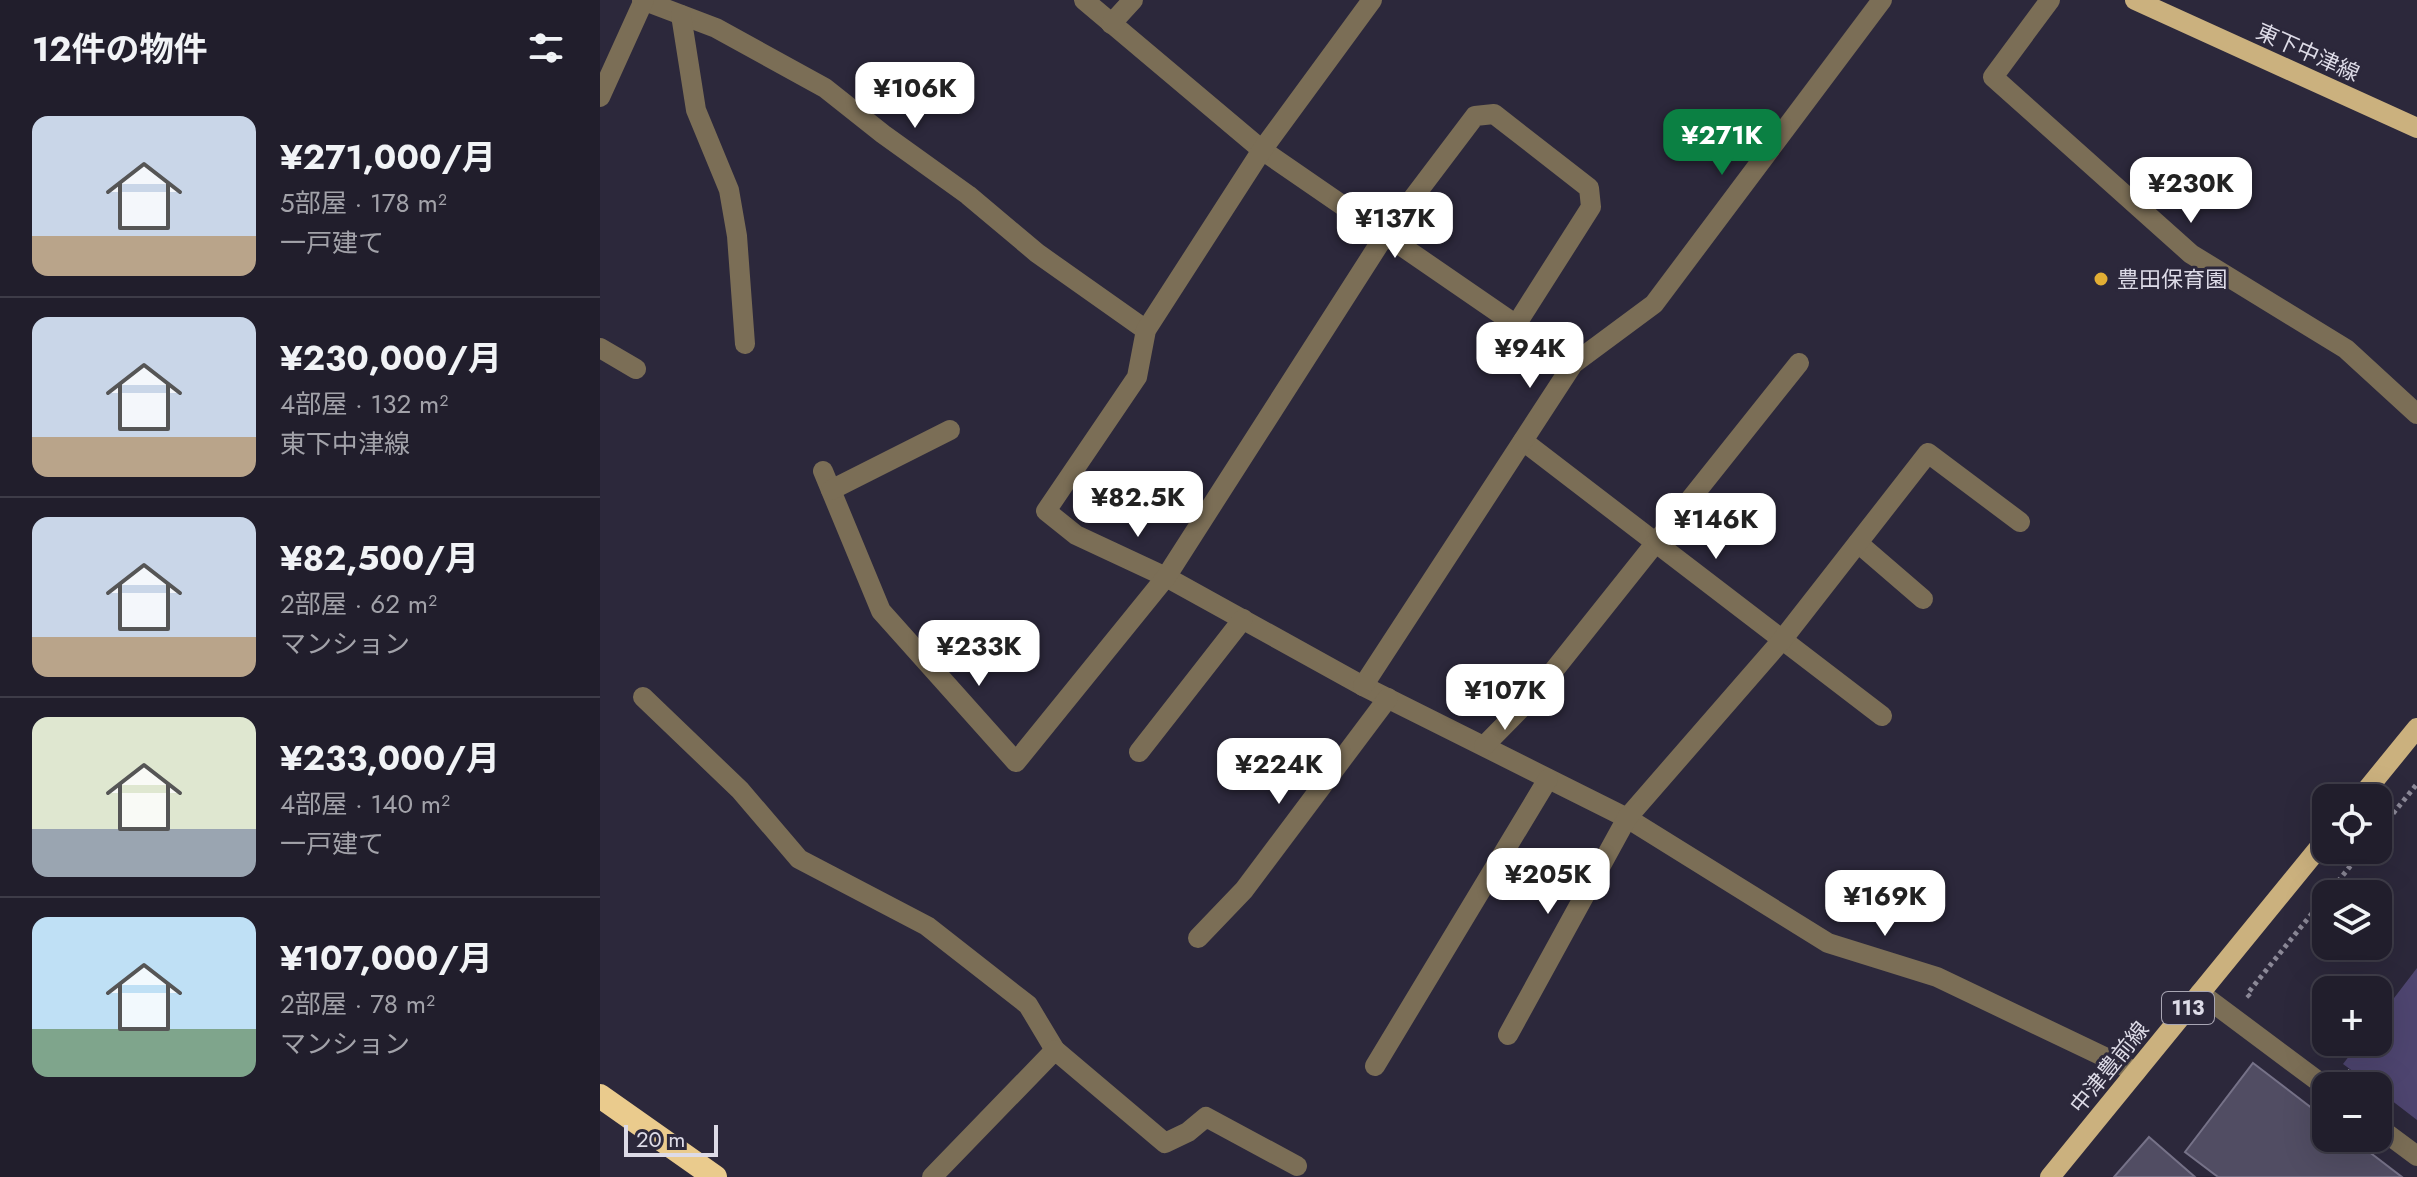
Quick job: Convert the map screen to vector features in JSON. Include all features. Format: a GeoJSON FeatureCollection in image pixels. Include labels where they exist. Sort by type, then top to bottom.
{"type":"FeatureCollection","features":[{"type":"Feature","properties":{"kind":"highway"},"geometry":{"type":"LineString","coordinates":[[600,1096],[715,1177]]}},
{"type":"Feature","properties":{"kind":"main road","name":"東下中津線"},"geometry":{"type":"LineString","coordinates":[[2135,0],[2417,128]]}},
{"type":"Feature","properties":{"kind":"main road"},"geometry":{"type":"LineString","coordinates":[[2371,784],[2417,728]]}},
{"type":"Feature","properties":{"kind":"main road","name":"中津豊前線"},"geometry":{"type":"LineString","coordinates":[[2050,1177],[2312,856]]}},
{"type":"Feature","properties":{"kind":"street"},"geometry":{"type":"LineString","coordinates":[[600,97],[643,0],[716,28],[825,88],[968,195],[1037,253],[1146,330]]}},
{"type":"Feature","properties":{"kind":"street"},"geometry":{"type":"LineString","coordinates":[[1084,0],[1262,150],[1573,364]]}},
{"type":"Feature","properties":{"kind":"street"},"geometry":{"type":"LineString","coordinates":[[1111,24],[1133,0]]}},
{"type":"Feature","properties":{"kind":"street"},"geometry":{"type":"LineString","coordinates":[[1372,0],[1262,150],[1146,330],[1137,377],[1046,511],[1076,535],[1166,577],[1363,686],[1627,818],[1828,943],[1937,977],[2136,1072]]}},
{"type":"Feature","properties":{"kind":"street"},"geometry":{"type":"LineString","coordinates":[[1363,686],[1573,364],[1654,304],[1882,0]]}},
{"type":"Feature","properties":{"kind":"street"},"geometry":{"type":"LineString","coordinates":[[2050,0],[1993,77],[2191,254],[2346,349],[2417,414]]}},
{"type":"Feature","properties":{"kind":"street"},"geometry":{"type":"LineString","coordinates":[[681,15],[696,110],[729,190],[737,236],[745,344]]}},
{"type":"Feature","properties":{"kind":"street"},"geometry":{"type":"LineString","coordinates":[[823,471],[881,611],[1016,762],[1166,577],[1385,235],[1475,116],[1494,114],[1589,188],[1591,207],[1516,325]]}},
{"type":"Feature","properties":{"kind":"street"},"geometry":{"type":"LineString","coordinates":[[600,348],[636,369]]}},
{"type":"Feature","properties":{"kind":"street"},"geometry":{"type":"LineString","coordinates":[[1484,746],[1535,694],[1799,363]]}},
{"type":"Feature","properties":{"kind":"street"},"geometry":{"type":"LineString","coordinates":[[831,490],[950,430]]}},
{"type":"Feature","properties":{"kind":"street"},"geometry":{"type":"LineString","coordinates":[[1523,441],[1882,716]]}},
{"type":"Feature","properties":{"kind":"street"},"geometry":{"type":"LineString","coordinates":[[1508,1035],[1627,818],[1782,640],[1928,453],[2020,522]]}},
{"type":"Feature","properties":{"kind":"street"},"geometry":{"type":"LineString","coordinates":[[1858,543],[1923,599]]}},
{"type":"Feature","properties":{"kind":"street"},"geometry":{"type":"LineString","coordinates":[[1139,752],[1243,619]]}},
{"type":"Feature","properties":{"kind":"street"},"geometry":{"type":"LineString","coordinates":[[643,697],[740,790],[799,859],[927,926],[1028,1005],[1055,1050],[1165,1143],[1188,1132],[1206,1117],[1297,1166]]}},
{"type":"Feature","properties":{"kind":"street"},"geometry":{"type":"LineString","coordinates":[[1198,938],[1244,890],[1388,698]]}},
{"type":"Feature","properties":{"kind":"street"},"geometry":{"type":"LineString","coordinates":[[1375,1066],[1548,779]]}},
{"type":"Feature","properties":{"kind":"street"},"geometry":{"type":"LineString","coordinates":[[2200,993],[2312,1077]]}},
{"type":"Feature","properties":{"kind":"street"},"geometry":{"type":"LineString","coordinates":[[932,1177],[1055,1050]]}},
{"type":"Feature","properties":{"kind":"street"},"geometry":{"type":"LineString","coordinates":[[2392,1137],[2417,1156]]}},
{"type":"Feature","properties":{"kind":"path"},"geometry":{"type":"LineString","coordinates":[[2392,815],[2417,784]]}},
{"type":"Feature","properties":{"kind":"path"},"geometry":{"type":"LineString","coordinates":[[2339,880],[2352,864]]}},
{"type":"Feature","properties":{"kind":"path"},"geometry":{"type":"LineString","coordinates":[[2258,1003],[2247,994],[2312,914]]}},
{"type":"Feature","properties":{"kind":"path"},"geometry":{"type":"LineString","coordinates":[[2342,1068],[2347,1072]]}},
{"type":"Feature","properties":{"kind":"shaded area"},"geometry":{"type":"Polygon","coordinates":[[[2417,968],[2417,1120],[2392,1101],[2392,1072],[2354,1072],[2343,1064],[2349,1056],[2392,1056],[2392,1001],[2417,968]]]}},
{"type":"Feature","properties":{"kind":"building"},"geometry":{"type":"Polygon","coordinates":[[[2253,1063],[2312,1108],[2312,1152],[2369,1152],[2402,1177],[2218,1177],[2185,1152],[2253,1063]]]}},
{"type":"Feature","properties":{"kind":"building"},"geometry":{"type":"Polygon","coordinates":[[[2149,1137],[2195,1177],[2114,1177],[2149,1137]]]}},
{"type":"Feature","properties":{"kind":"place","name":"豊田保育園"},"geometry":{"type":"Point","coordinates":[2101,279]}}]}
